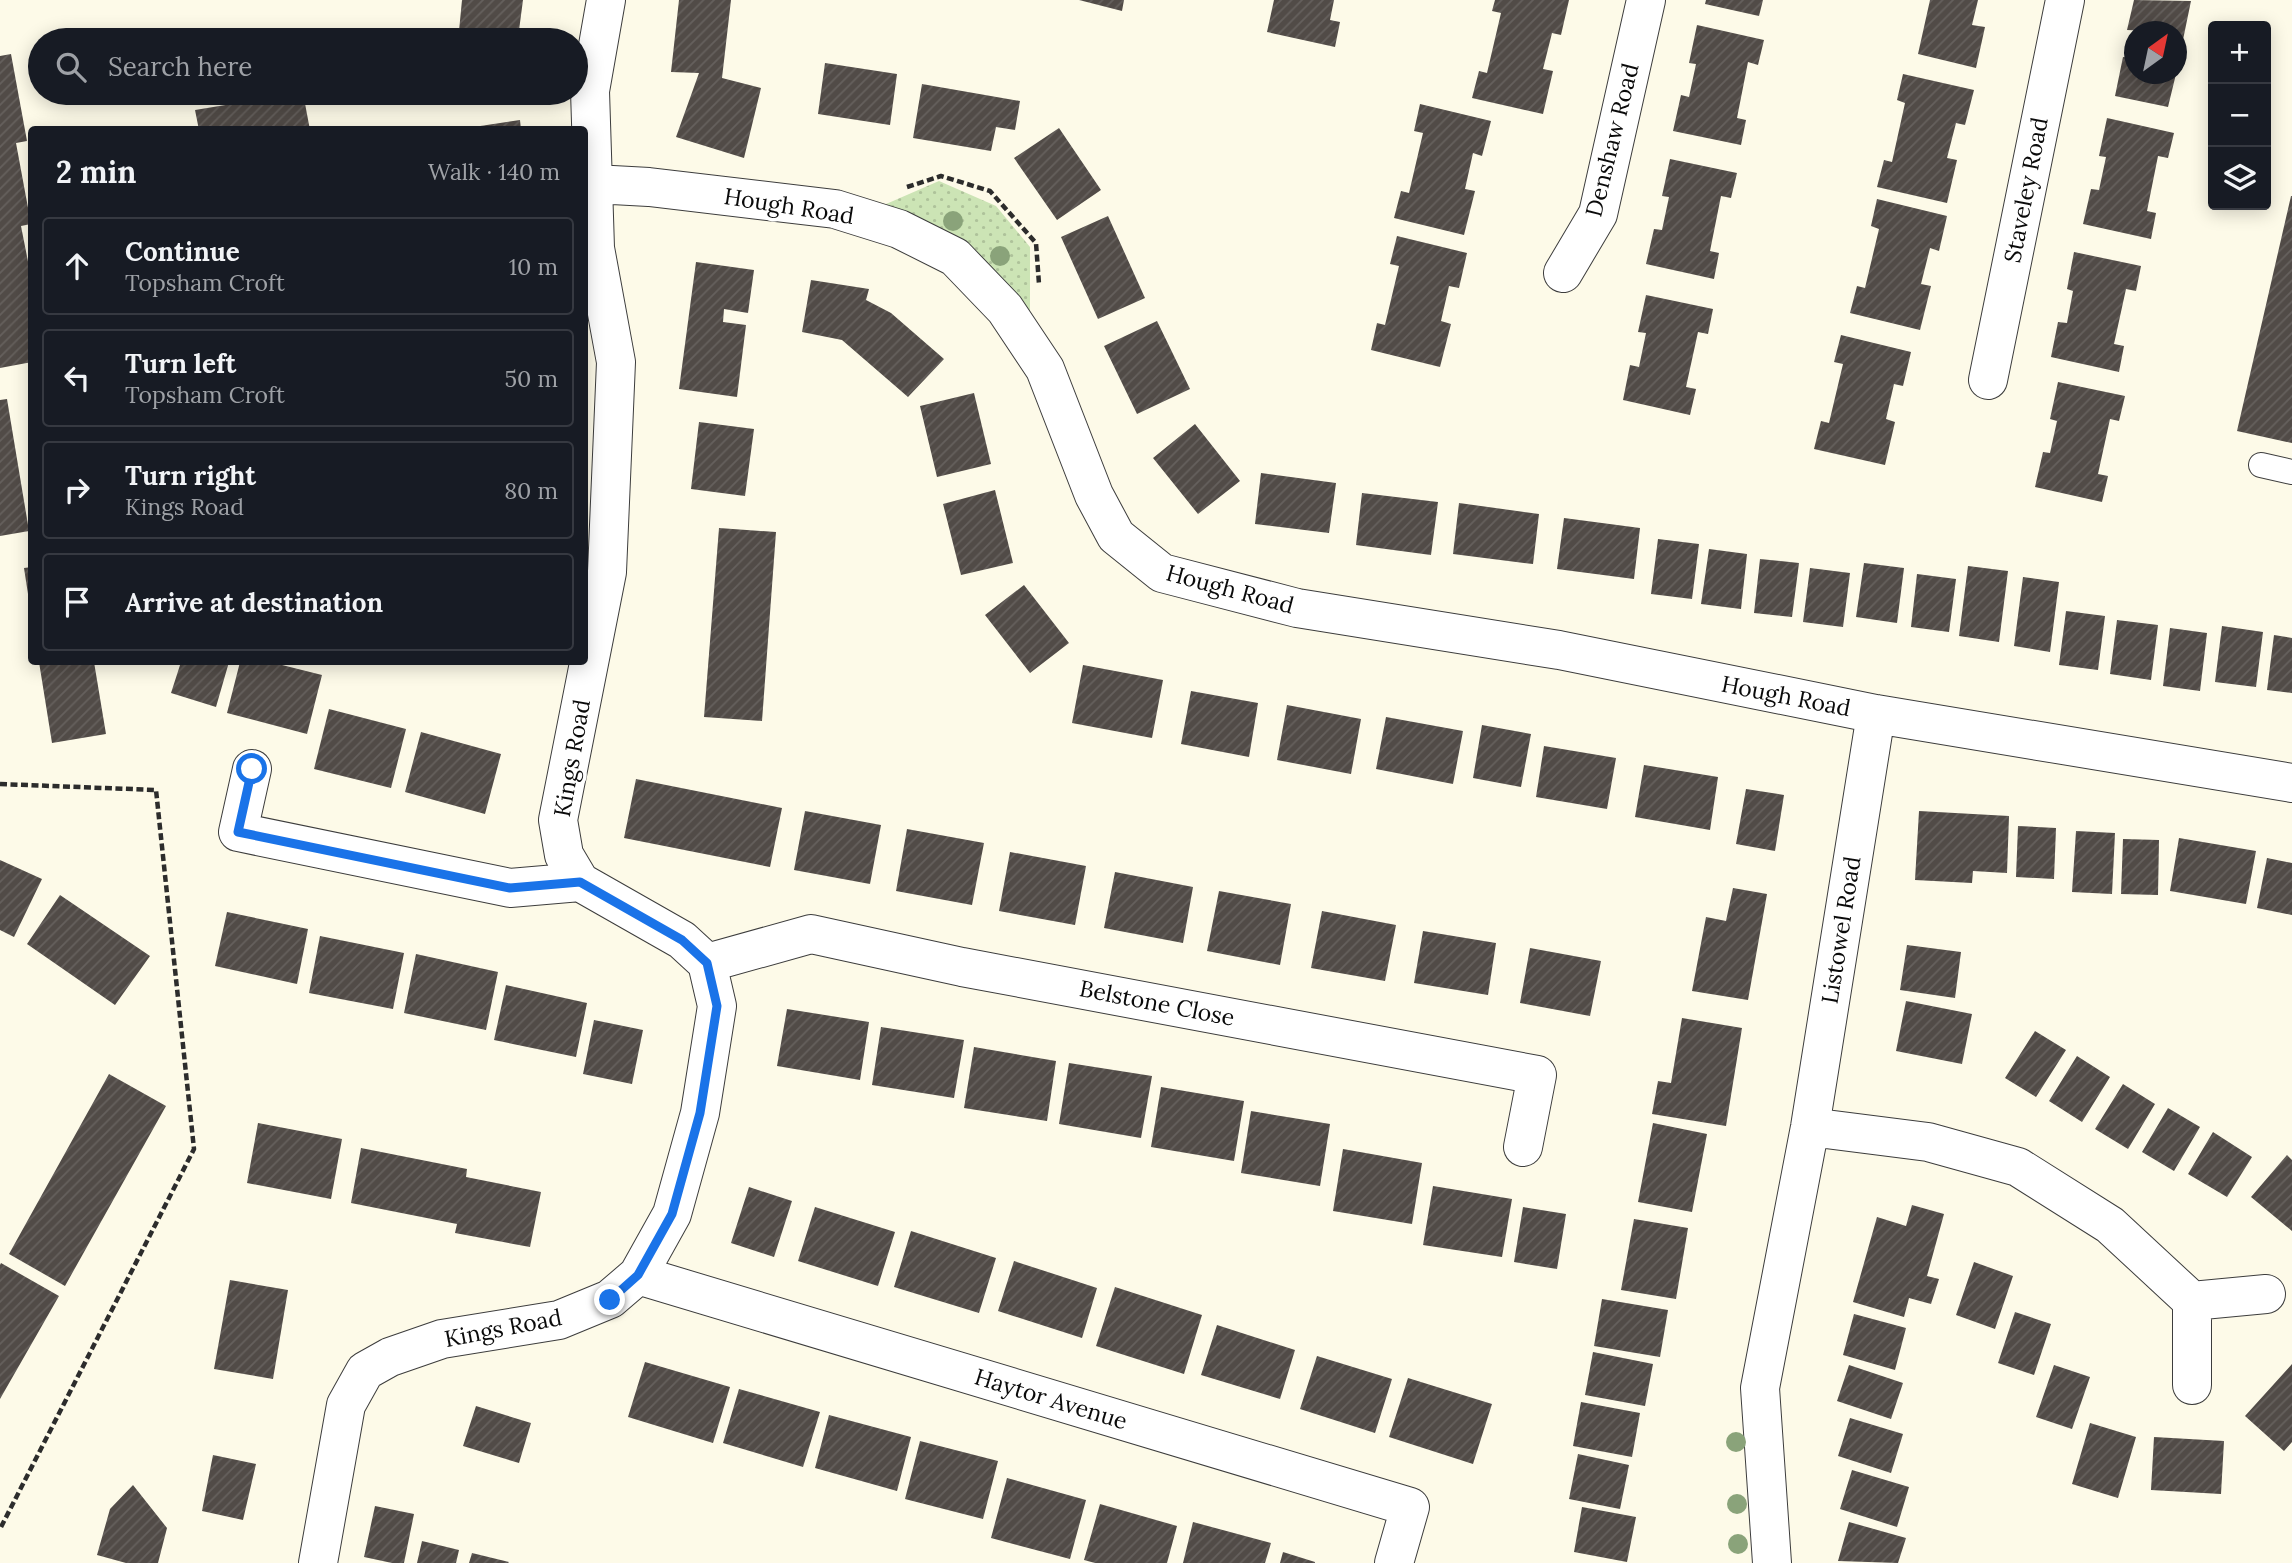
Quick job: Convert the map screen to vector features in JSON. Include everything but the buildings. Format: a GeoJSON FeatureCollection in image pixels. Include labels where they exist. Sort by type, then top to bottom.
{"type":"FeatureCollection","features":[{"type":"Feature","properties":{"kind":"street","name":"Kings Road"},"geometry":{"type":"LineString","coordinates":[[580,882],[564,855],[558,820],[607,572],[617,362],[590,249],[594,184],[590,91],[606,0]]}},
{"type":"Feature","properties":{"kind":"street","name":"Denshaw Road"},"geometry":{"type":"LineString","coordinates":[[1563,274],[1598,214],[1646,0]]}},
{"type":"Feature","properties":{"kind":"street","name":"Staveley Road"},"geometry":{"type":"LineString","coordinates":[[1988,380],[2065,0]]}},
{"type":"Feature","properties":{"kind":"street","name":"Hough Road"},"geometry":{"type":"LineString","coordinates":[[594,184],[649,187],[835,209],[899,229],[955,257],[1005,309],[1045,369],[1094,495],[1116,536],[1162,573],[1297,608],[1559,650],[1876,714]]}},
{"type":"Feature","properties":{"kind":"street"},"geometry":{"type":"LineString","coordinates":[[1876,714],[2292,783]]}},
{"type":"Feature","properties":{"kind":"street","name":"Listowel Road"},"geometry":{"type":"LineString","coordinates":[[1772,1563],[1760,1388],[1810,1127],[1876,714]]}},
{"type":"Feature","properties":{"kind":"street"},"geometry":{"type":"LineString","coordinates":[[252,769],[238,832],[510,888],[580,882],[682,940],[707,963]]}},
{"type":"Feature","properties":{"kind":"street","name":"Belstone Close"},"geometry":{"type":"LineString","coordinates":[[707,963],[811,934],[962,967],[1537,1075],[1523,1147]]}},
{"type":"Feature","properties":{"kind":"street","name":"Kings Road"},"geometry":{"type":"LineString","coordinates":[[318,1563],[346,1405],[365,1371],[390,1357],[442,1339],[559,1320],[610,1300],[638,1275],[672,1214],[700,1113],[717,1006],[707,963]]}},
{"type":"Feature","properties":{"kind":"street"},"geometry":{"type":"LineString","coordinates":[[1810,1127],[1928,1142],[2018,1167],[2110,1225],[2192,1301],[2192,1385]]}},
{"type":"Feature","properties":{"kind":"street","name":"Haytor Avenue"},"geometry":{"type":"LineString","coordinates":[[638,1275],[1410,1507],[1394,1563]]}},
{"type":"Feature","properties":{"kind":"street"},"geometry":{"type":"LineString","coordinates":[[2192,1301],[2266,1294]]}},
{"type":"Feature","properties":{"kind":"lane"},"geometry":{"type":"LineString","coordinates":[[2261,465],[2292,472]]}},
{"type":"Feature","properties":{"kind":"path"},"geometry":{"type":"LineString","coordinates":[[0,784],[156,790],[194,1149],[0,1529]]}},
{"type":"Feature","properties":{"kind":"green space"},"geometry":{"type":"Polygon","coordinates":[[[939,181],[996,206],[1030,247],[1030,324],[870,211],[939,181]]]}},
{"type":"Feature","properties":{"kind":"route"},"geometry":{"type":"LineString","coordinates":[[252,769],[238,832],[510,888],[580,882],[682,940],[707,963],[717,1006],[700,1113],[672,1214],[638,1275],[610,1300]]}}]}
